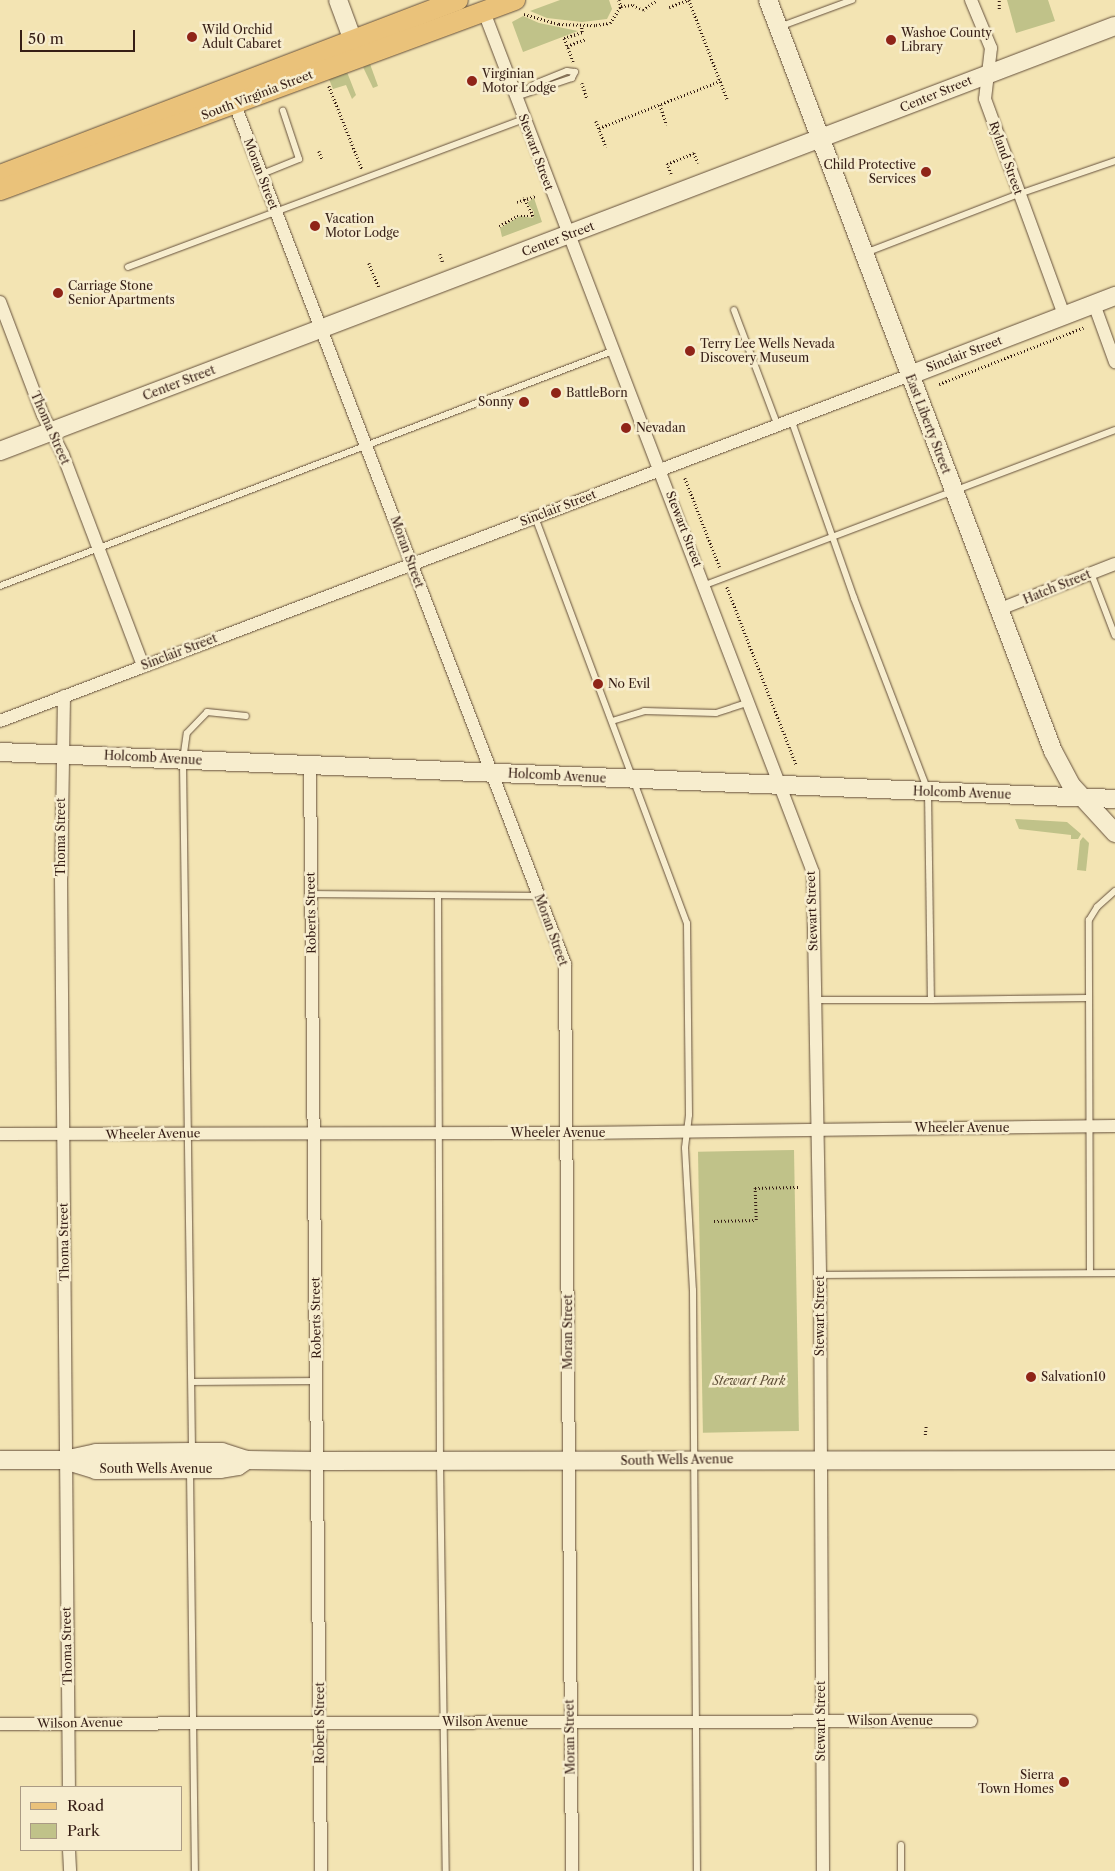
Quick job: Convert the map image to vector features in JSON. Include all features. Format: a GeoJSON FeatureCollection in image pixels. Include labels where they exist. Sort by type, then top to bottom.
{"type":"FeatureCollection","features":[{"type":"Feature","properties":{"kind":"main road"},"geometry":{"type":"LineString","coordinates":[[338,0],[356,48]]}},
{"type":"Feature","properties":{"kind":"main road","name":"South Virginia Street"},"geometry":{"type":"LineString","coordinates":[[0,190],[236,104],[458,0]]}},
{"type":"Feature","properties":{"kind":"main road","name":"East Liberty Street"},"geometry":{"type":"LineString","coordinates":[[768,0],[1053,751],[1081,798],[1115,833]]}},
{"type":"Feature","properties":{"kind":"main road","name":"South Virginia Street"},"geometry":{"type":"LineString","coordinates":[[0,175],[356,48],[486,6],[518,6]]}},
{"type":"Feature","properties":{"kind":"main road","name":"Center Street"},"geometry":{"type":"LineString","coordinates":[[0,451],[567,235],[820,141],[988,72],[1115,26]]}},
{"type":"Feature","properties":{"kind":"main road","name":"Sinclair Street"},"geometry":{"type":"LineString","coordinates":[[910,375],[1115,296]]}},
{"type":"Feature","properties":{"kind":"main road","name":"Holcomb Avenue"},"geometry":{"type":"LineString","coordinates":[[0,752],[1115,799]]}},
{"type":"Feature","properties":{"kind":"main road","name":"South Wells Avenue"},"geometry":{"type":"LineString","coordinates":[[0,1460],[64,1460],[96,1470],[191,1460],[221,1469],[238,1466],[247,1460],[568,1462],[820,1459],[1112,1462]]}},
{"type":"Feature","properties":{"kind":"street","name":"Ryland Street"},"geometry":{"type":"LineString","coordinates":[[971,0],[991,48],[985,99],[1064,315]]}},
{"type":"Feature","properties":{"kind":"street","name":"Stewart Street"},"geometry":{"type":"LineString","coordinates":[[486,6],[516,97],[567,235],[615,350],[661,469],[813,872],[820,1275],[823,1871]]}},
{"type":"Feature","properties":{"kind":"street","name":"Moran Street"},"geometry":{"type":"LineString","coordinates":[[236,104],[275,212],[367,446],[539,896],[567,975],[569,1721],[572,1871]]}},
{"type":"Feature","properties":{"kind":"street","name":"Thoma Street"},"geometry":{"type":"LineString","coordinates":[[0,302],[2,316],[43,415],[52,431],[99,548],[143,666]]}},
{"type":"Feature","properties":{"kind":"street"},"geometry":{"type":"LineString","coordinates":[[1094,304],[1115,362]]}},
{"type":"Feature","properties":{"kind":"street","name":"Sinclair Street"},"geometry":{"type":"LineString","coordinates":[[0,721],[910,375]]}},
{"type":"Feature","properties":{"kind":"street","name":"Hatch Street"},"geometry":{"type":"LineString","coordinates":[[1000,609],[1115,564]]}},
{"type":"Feature","properties":{"kind":"street","name":"Thoma Street"},"geometry":{"type":"LineString","coordinates":[[64,696],[61,754],[64,1460],[68,1786]]}},
{"type":"Feature","properties":{"kind":"street","name":"Roberts Street"},"geometry":{"type":"LineString","coordinates":[[310,766],[321,1871]]}},
{"type":"Feature","properties":{"kind":"street","name":"Wheeler Avenue"},"geometry":{"type":"LineString","coordinates":[[0,1134],[566,1133],[1115,1126]]}},
{"type":"Feature","properties":{"kind":"street","name":"Wilson Avenue"},"geometry":{"type":"LineString","coordinates":[[0,1724],[971,1721]]}},
{"type":"Feature","properties":{"kind":"street"},"geometry":{"type":"LineString","coordinates":[[69,1851],[70,1871]]}},
{"type":"Feature","properties":{"kind":"lane"},"geometry":{"type":"LineString","coordinates":[[778,28],[852,0]]}},
{"type":"Feature","properties":{"kind":"lane"},"geometry":{"type":"LineString","coordinates":[[567,71],[575,72],[572,78],[516,97],[537,83],[567,71]]}},
{"type":"Feature","properties":{"kind":"lane"},"geometry":{"type":"LineString","coordinates":[[262,174],[299,158],[283,111]]}},
{"type":"Feature","properties":{"kind":"lane"},"geometry":{"type":"LineString","coordinates":[[128,267],[524,119]]}},
{"type":"Feature","properties":{"kind":"lane"},"geometry":{"type":"LineString","coordinates":[[863,254],[1019,194],[1115,161]]}},
{"type":"Feature","properties":{"kind":"lane"},"geometry":{"type":"LineString","coordinates":[[734,310],[778,424]]}},
{"type":"Feature","properties":{"kind":"lane"},"geometry":{"type":"LineString","coordinates":[[0,586],[615,350]]}},
{"type":"Feature","properties":{"kind":"lane"},"geometry":{"type":"LineString","coordinates":[[792,419],[832,536],[928,791],[931,1000]]}},
{"type":"Feature","properties":{"kind":"lane"},"geometry":{"type":"LineString","coordinates":[[705,585],[832,536],[954,493],[1115,430]]}},
{"type":"Feature","properties":{"kind":"lane"},"geometry":{"type":"LineString","coordinates":[[535,517],[687,923],[688,1131],[685,1148],[692,1290],[697,1871]]}},
{"type":"Feature","properties":{"kind":"lane"},"geometry":{"type":"LineString","coordinates":[[1091,573],[1115,636]]}},
{"type":"Feature","properties":{"kind":"lane"},"geometry":{"type":"LineString","coordinates":[[612,722],[644,711],[716,713],[749,702]]}},
{"type":"Feature","properties":{"kind":"lane"},"geometry":{"type":"LineString","coordinates":[[196,1871],[191,1460],[190,1134],[183,760],[187,733],[208,712],[246,716]]}},
{"type":"Feature","properties":{"kind":"lane"},"geometry":{"type":"LineString","coordinates":[[1090,1274],[1089,920],[1097,907],[1115,891]]}},
{"type":"Feature","properties":{"kind":"lane"},"geometry":{"type":"LineString","coordinates":[[310,894],[539,896]]}},
{"type":"Feature","properties":{"kind":"lane"},"geometry":{"type":"LineString","coordinates":[[438,895],[440,1462],[446,1871]]}},
{"type":"Feature","properties":{"kind":"lane"},"geometry":{"type":"LineString","coordinates":[[814,1000],[1088,998]]}},
{"type":"Feature","properties":{"kind":"lane"},"geometry":{"type":"LineString","coordinates":[[820,1275],[1115,1273]]}},
{"type":"Feature","properties":{"kind":"lane"},"geometry":{"type":"LineString","coordinates":[[192,1382],[317,1381]]}},
{"type":"Feature","properties":{"kind":"lane"},"geometry":{"type":"LineString","coordinates":[[901,1845],[901,1871]]}},
{"type":"Feature","properties":{"kind":"path"},"geometry":{"type":"LineString","coordinates":[[619,0],[622,8]]}},
{"type":"Feature","properties":{"kind":"path"},"geometry":{"type":"LineString","coordinates":[[518,6],[545,22],[581,25],[610,23],[622,8],[628,5],[643,10],[657,0]]}},
{"type":"Feature","properties":{"kind":"path"},"geometry":{"type":"LineString","coordinates":[[669,7],[688,0],[728,101]]}},
{"type":"Feature","properties":{"kind":"path"},"geometry":{"type":"LineString","coordinates":[[999,0],[999,9]]}},
{"type":"Feature","properties":{"kind":"path"},"geometry":{"type":"LineString","coordinates":[[574,64],[564,38],[582,32],[581,25]]}},
{"type":"Feature","properties":{"kind":"path"},"geometry":{"type":"LineString","coordinates":[[567,46],[586,38]]}},
{"type":"Feature","properties":{"kind":"path"},"geometry":{"type":"LineString","coordinates":[[326,78],[365,178]]}},
{"type":"Feature","properties":{"kind":"path"},"geometry":{"type":"LineString","coordinates":[[581,81],[588,98]]}},
{"type":"Feature","properties":{"kind":"path"},"geometry":{"type":"LineString","coordinates":[[599,128],[720,82]]}},
{"type":"Feature","properties":{"kind":"path"},"geometry":{"type":"LineString","coordinates":[[660,104],[667,125]]}},
{"type":"Feature","properties":{"kind":"path"},"geometry":{"type":"LineString","coordinates":[[596,121],[606,147]]}},
{"type":"Feature","properties":{"kind":"path"},"geometry":{"type":"LineString","coordinates":[[348,145],[352,144]]}},
{"type":"Feature","properties":{"kind":"path"},"geometry":{"type":"LineString","coordinates":[[319,151],[322,160]]}},
{"type":"Feature","properties":{"kind":"path"},"geometry":{"type":"LineString","coordinates":[[671,174],[667,164],[694,153],[698,163]]}},
{"type":"Feature","properties":{"kind":"path"},"geometry":{"type":"LineString","coordinates":[[517,202],[524,198],[535,196]]}},
{"type":"Feature","properties":{"kind":"path"},"geometry":{"type":"LineString","coordinates":[[499,226],[520,215],[533,216],[524,198]]}},
{"type":"Feature","properties":{"kind":"path"},"geometry":{"type":"LineString","coordinates":[[440,254],[443,263]]}},
{"type":"Feature","properties":{"kind":"path"},"geometry":{"type":"LineString","coordinates":[[370,264],[379,288]]}},
{"type":"Feature","properties":{"kind":"path"},"geometry":{"type":"LineString","coordinates":[[939,384],[1083,328]]}},
{"type":"Feature","properties":{"kind":"path"},"geometry":{"type":"LineString","coordinates":[[685,478],[796,764]]}},
{"type":"Feature","properties":{"kind":"path"},"geometry":{"type":"LineString","coordinates":[[714,1221],[756,1220],[755,1188],[798,1187]]}},
{"type":"Feature","properties":{"kind":"path"},"geometry":{"type":"LineString","coordinates":[[925,1435],[926,1425]]}},
{"type":"Feature","properties":{"kind":"green space"},"geometry":{"type":"Polygon","coordinates":[[[560,0],[609,0],[612,9],[607,19],[582,22],[547,18],[530,11],[560,0]]]}},
{"type":"Feature","properties":{"kind":"green space"},"geometry":{"type":"Polygon","coordinates":[[[1007,0],[1048,0],[1055,21],[1016,33],[1007,0]]]}},
{"type":"Feature","properties":{"kind":"green space"},"geometry":{"type":"Polygon","coordinates":[[[523,16],[539,23],[578,31],[523,52],[512,22],[523,16]]]}},
{"type":"Feature","properties":{"kind":"green space"},"geometry":{"type":"Polygon","coordinates":[[[370,64],[378,86],[373,88],[363,67],[370,64]]]}},
{"type":"Feature","properties":{"kind":"green space"},"geometry":{"type":"Polygon","coordinates":[[[347,72],[356,95],[352,99],[346,85],[333,89],[329,79],[347,72]]]}},
{"type":"Feature","properties":{"kind":"green space"},"geometry":{"type":"Polygon","coordinates":[[[534,198],[542,222],[502,237],[500,228],[520,216],[533,218],[534,212],[527,203],[534,198]]]}},
{"type":"Feature","properties":{"kind":"green space"},"geometry":{"type":"Polygon","coordinates":[[[1015,819],[1067,822],[1081,834],[1078,839],[1071,839],[1071,835],[1019,829],[1015,819]]]}},
{"type":"Feature","properties":{"kind":"green space"},"geometry":{"type":"Polygon","coordinates":[[[1083,837],[1089,843],[1086,871],[1077,870],[1080,841],[1083,837]]]}},
{"type":"Feature","properties":{"kind":"green space","name":"Stewart Park"},"geometry":{"type":"Polygon","coordinates":[[[794,1150],[799,1431],[703,1433],[698,1152],[794,1150]]]}},
{"type":"Feature","properties":{"kind":"place","name":"Wild Orchid Adult Cabaret"},"geometry":{"type":"Point","coordinates":[192,37]}},
{"type":"Feature","properties":{"kind":"place","name":"Washoe County Library"},"geometry":{"type":"Point","coordinates":[891,40]}},
{"type":"Feature","properties":{"kind":"place","name":"Virginian Motor Lodge"},"geometry":{"type":"Point","coordinates":[472,81]}},
{"type":"Feature","properties":{"kind":"place","name":"Child Protective Services"},"geometry":{"type":"Point","coordinates":[926,172]}},
{"type":"Feature","properties":{"kind":"place","name":"Vacation Motor Lodge"},"geometry":{"type":"Point","coordinates":[315,226]}},
{"type":"Feature","properties":{"kind":"place","name":"Carriage Stone Senior Apartments"},"geometry":{"type":"Point","coordinates":[58,293]}},
{"type":"Feature","properties":{"kind":"place","name":"Terry Lee Wells Nevada Discovery Museum"},"geometry":{"type":"Point","coordinates":[690,351]}},
{"type":"Feature","properties":{"kind":"place","name":"BattleBorn"},"geometry":{"type":"Point","coordinates":[556,393]}},
{"type":"Feature","properties":{"kind":"place","name":"Sonny"},"geometry":{"type":"Point","coordinates":[524,402]}},
{"type":"Feature","properties":{"kind":"place","name":"Nevadan"},"geometry":{"type":"Point","coordinates":[626,428]}},
{"type":"Feature","properties":{"kind":"place","name":"No Evil"},"geometry":{"type":"Point","coordinates":[598,684]}},
{"type":"Feature","properties":{"kind":"place","name":"Salvation10"},"geometry":{"type":"Point","coordinates":[1031,1377]}},
{"type":"Feature","properties":{"kind":"place","name":"Sierra Town Homes"},"geometry":{"type":"Point","coordinates":[1064,1782]}}]}
